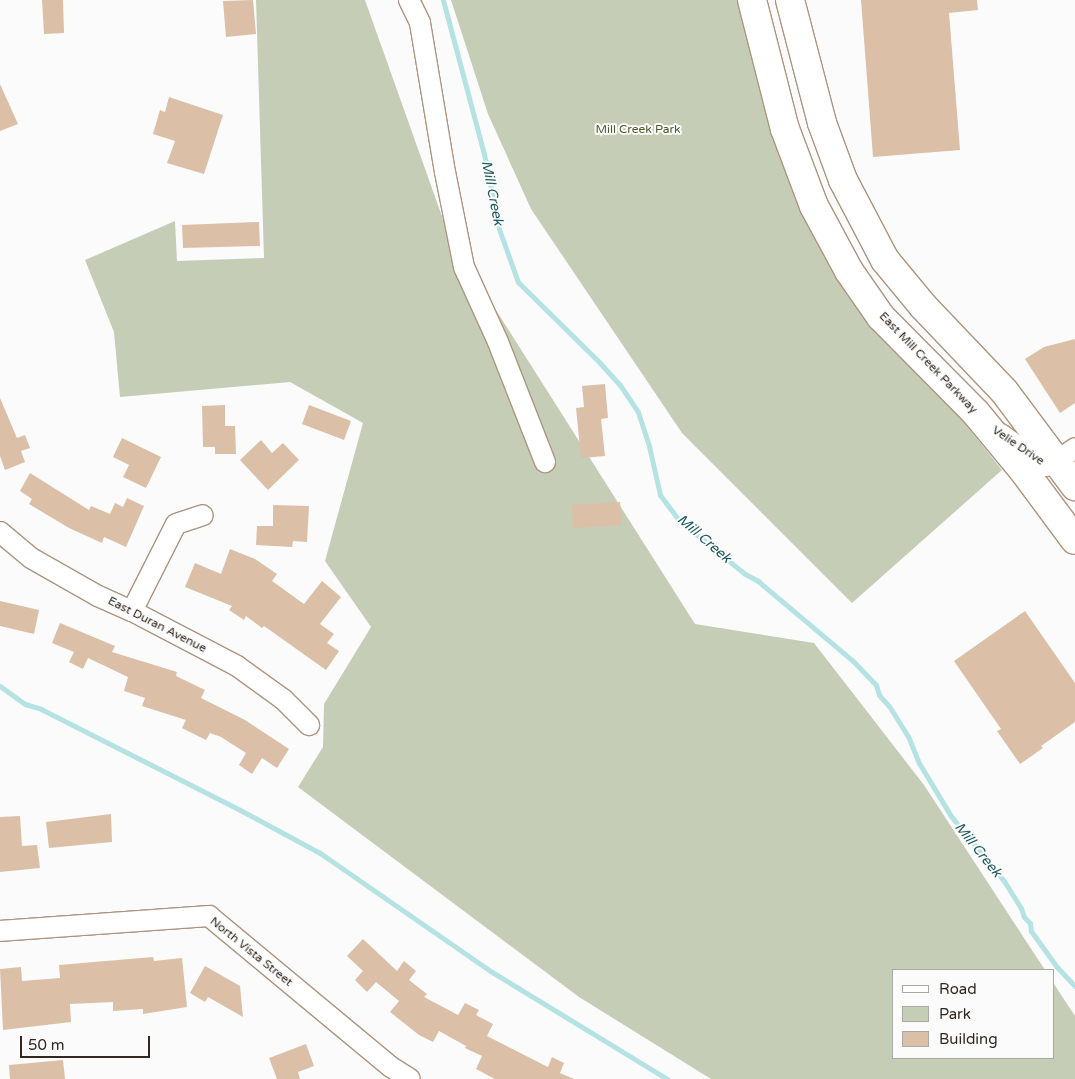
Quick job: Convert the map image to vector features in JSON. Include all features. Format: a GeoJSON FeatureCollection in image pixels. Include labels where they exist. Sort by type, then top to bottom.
{"type":"FeatureCollection","features":[{"type":"Feature","properties":{"kind":"street"},"geometry":{"type":"LineString","coordinates":[[409,0],[420,23],[445,172],[464,267],[498,342],[544,462]]}},
{"type":"Feature","properties":{"kind":"street","name":"East Mill Creek Parkway"},"geometry":{"type":"LineString","coordinates":[[752,0],[785,129],[814,206],[849,271],[882,317],[985,424],[1023,470],[1075,540]]}},
{"type":"Feature","properties":{"kind":"street"},"geometry":{"type":"LineString","coordinates":[[790,0],[822,123],[843,180],[885,260],[923,306],[1066,455],[1075,486]]}},
{"type":"Feature","properties":{"kind":"street","name":"Velie Drive"},"geometry":{"type":"LineString","coordinates":[[985,424],[1045,466],[1051,466],[1066,455]]}},
{"type":"Feature","properties":{"kind":"street"},"geometry":{"type":"LineString","coordinates":[[132,611],[176,524],[203,515]]}},
{"type":"Feature","properties":{"kind":"street","name":"East Duran Avenue"},"geometry":{"type":"LineString","coordinates":[[0,532],[31,558],[98,596],[132,611],[238,666],[283,699],[309,724]]}},
{"type":"Feature","properties":{"kind":"street","name":"North Vista Street"},"geometry":{"type":"LineString","coordinates":[[0,931],[209,916],[387,1073],[410,1079]]}},
{"type":"Feature","properties":{"kind":"green space"},"geometry":{"type":"Polygon","coordinates":[[[256,0],[365,0],[449,236],[695,624],[814,643],[924,785],[1044,969],[892,969],[892,1059],[1055,1059],[1055,986],[1075,1016],[1075,1079],[711,1079],[579,997],[298,787],[323,747],[324,704],[371,627],[325,561],[363,423],[290,382],[120,397],[114,332],[85,260],[175,221],[177,261],[264,258],[256,0]]]}},
{"type":"Feature","properties":{"kind":"green space","name":"Mill Creek Park"},"geometry":{"type":"Polygon","coordinates":[[[451,0],[737,0],[765,103],[791,184],[814,234],[1002,470],[852,603],[682,433],[531,209],[488,114],[451,0]]]}},
{"type":"Feature","properties":{"kind":"building"},"geometry":{"type":"Polygon","coordinates":[[[42,0],[63,0],[64,33],[44,34],[42,0]]]}},
{"type":"Feature","properties":{"kind":"building"},"geometry":{"type":"Polygon","coordinates":[[[253,0],[256,34],[226,37],[223,1],[253,0]]]}},
{"type":"Feature","properties":{"kind":"building"},"geometry":{"type":"Polygon","coordinates":[[[861,0],[977,0],[978,10],[949,13],[960,150],[873,157],[861,0]]]}},
{"type":"Feature","properties":{"kind":"building"},"geometry":{"type":"Polygon","coordinates":[[[0,84],[18,124],[0,131],[0,84]]]}},
{"type":"Feature","properties":{"kind":"building"},"geometry":{"type":"Polygon","coordinates":[[[169,97],[223,115],[204,174],[167,163],[175,141],[153,134],[160,110],[165,112],[169,97]]]}},
{"type":"Feature","properties":{"kind":"building"},"geometry":{"type":"Polygon","coordinates":[[[259,222],[260,246],[183,248],[182,225],[259,222]]]}},
{"type":"Feature","properties":{"kind":"building"},"geometry":{"type":"Polygon","coordinates":[[[1075,339],[1075,403],[1060,413],[1025,359],[1044,347],[1075,339]]]}},
{"type":"Feature","properties":{"kind":"building"},"geometry":{"type":"Polygon","coordinates":[[[605,384],[608,418],[601,419],[605,456],[581,458],[576,408],[584,407],[582,386],[605,384]]]}},
{"type":"Feature","properties":{"kind":"building"},"geometry":{"type":"Polygon","coordinates":[[[0,398],[17,438],[25,435],[30,448],[21,451],[25,462],[5,470],[0,456],[0,398]]]}},
{"type":"Feature","properties":{"kind":"building"},"geometry":{"type":"Polygon","coordinates":[[[225,405],[225,426],[235,426],[236,454],[215,454],[215,447],[203,447],[202,406],[225,405]]]}},
{"type":"Feature","properties":{"kind":"building"},"geometry":{"type":"Polygon","coordinates":[[[309,405],[351,421],[344,440],[302,424],[309,405]]]}},
{"type":"Feature","properties":{"kind":"building"},"geometry":{"type":"Polygon","coordinates":[[[122,438],[161,457],[146,488],[123,477],[129,465],[113,457],[122,438]]]}},
{"type":"Feature","properties":{"kind":"building"},"geometry":{"type":"Polygon","coordinates":[[[261,440],[272,453],[283,443],[299,460],[268,490],[240,460],[261,440]]]}},
{"type":"Feature","properties":{"kind":"building"},"geometry":{"type":"Polygon","coordinates":[[[30,473],[89,510],[91,506],[110,514],[115,503],[123,507],[127,498],[144,506],[126,547],[104,537],[102,543],[69,528],[29,504],[32,499],[20,491],[30,473]]]}},
{"type":"Feature","properties":{"kind":"building"},"geometry":{"type":"Polygon","coordinates":[[[620,502],[622,525],[573,528],[572,505],[620,502]]]}},
{"type":"Feature","properties":{"kind":"building"},"geometry":{"type":"Polygon","coordinates":[[[273,505],[309,506],[307,542],[293,541],[292,547],[256,545],[257,526],[273,526],[273,505]]]}},
{"type":"Feature","properties":{"kind":"building"},"geometry":{"type":"Polygon","coordinates":[[[230,549],[255,559],[277,574],[272,581],[304,604],[322,581],[341,597],[320,624],[334,634],[327,643],[339,651],[326,670],[264,626],[262,628],[246,616],[244,620],[229,610],[232,606],[185,587],[195,563],[221,574],[230,549]]]}},
{"type":"Feature","properties":{"kind":"building"},"geometry":{"type":"Polygon","coordinates":[[[0,601],[39,610],[34,634],[0,626],[0,601]]]}},
{"type":"Feature","properties":{"kind":"building"},"geometry":{"type":"Polygon","coordinates":[[[1025,611],[1075,683],[1075,722],[1041,746],[1043,748],[1020,764],[997,731],[1001,729],[954,661],[1025,611]]]}},
{"type":"Feature","properties":{"kind":"building"},"geometry":{"type":"Polygon","coordinates":[[[60,623],[115,646],[112,652],[177,672],[176,676],[205,690],[201,698],[245,720],[289,749],[277,768],[262,758],[252,774],[239,765],[246,753],[221,737],[210,733],[206,740],[182,728],[186,720],[142,706],[145,698],[124,691],[128,677],[88,658],[83,669],[69,662],[74,652],[52,643],[60,623]]]}},
{"type":"Feature","properties":{"kind":"building"},"geometry":{"type":"Polygon","coordinates":[[[111,814],[112,842],[49,848],[46,822],[111,814]]]}},
{"type":"Feature","properties":{"kind":"building"},"geometry":{"type":"Polygon","coordinates":[[[20,816],[22,846],[37,845],[40,868],[0,872],[0,817],[20,816]]]}},
{"type":"Feature","properties":{"kind":"building"},"geometry":{"type":"Polygon","coordinates":[[[363,939],[397,971],[404,961],[416,971],[409,980],[427,994],[424,997],[458,1015],[465,1003],[479,1010],[476,1015],[493,1024],[487,1036],[548,1067],[552,1057],[564,1063],[560,1073],[574,1079],[495,1079],[476,1069],[482,1056],[465,1048],[466,1046],[439,1031],[433,1042],[419,1035],[390,1012],[399,1001],[376,982],[367,992],[355,980],[363,971],[347,956],[363,939]]]}},
{"type":"Feature","properties":{"kind":"building"},"geometry":{"type":"Polygon","coordinates":[[[153,957],[154,961],[182,958],[187,1007],[143,1014],[143,1009],[113,1011],[113,1002],[70,1004],[71,1022],[3,1030],[0,969],[21,967],[22,981],[60,978],[59,965],[153,957]]]}},
{"type":"Feature","properties":{"kind":"building"},"geometry":{"type":"Polygon","coordinates":[[[205,966],[240,986],[243,1017],[208,997],[205,1002],[190,993],[205,966]]]}},
{"type":"Feature","properties":{"kind":"building"},"geometry":{"type":"Polygon","coordinates":[[[306,1044],[314,1066],[298,1072],[300,1079],[277,1079],[269,1058],[306,1044]]]}},
{"type":"Feature","properties":{"kind":"building"},"geometry":{"type":"Polygon","coordinates":[[[63,1060],[65,1079],[10,1079],[9,1065],[63,1060]]]}},
{"type":"Feature","properties":{"kind":"waterway","name":"Mill Creek"},"geometry":{"type":"LineString","coordinates":[[443,0],[484,154],[499,229],[518,282],[620,385],[638,412],[649,446],[660,495],[679,520],[745,574],[758,581],[853,661],[876,685],[879,695],[889,706],[908,736],[919,763],[951,816],[1004,881],[1021,908],[1024,917],[1030,923],[1031,931],[1057,967],[1075,986]]}},
{"type":"Feature","properties":{"kind":"waterway"},"geometry":{"type":"LineString","coordinates":[[0,686],[25,704],[41,709],[242,811],[320,853],[492,972],[667,1079]]}}]}
